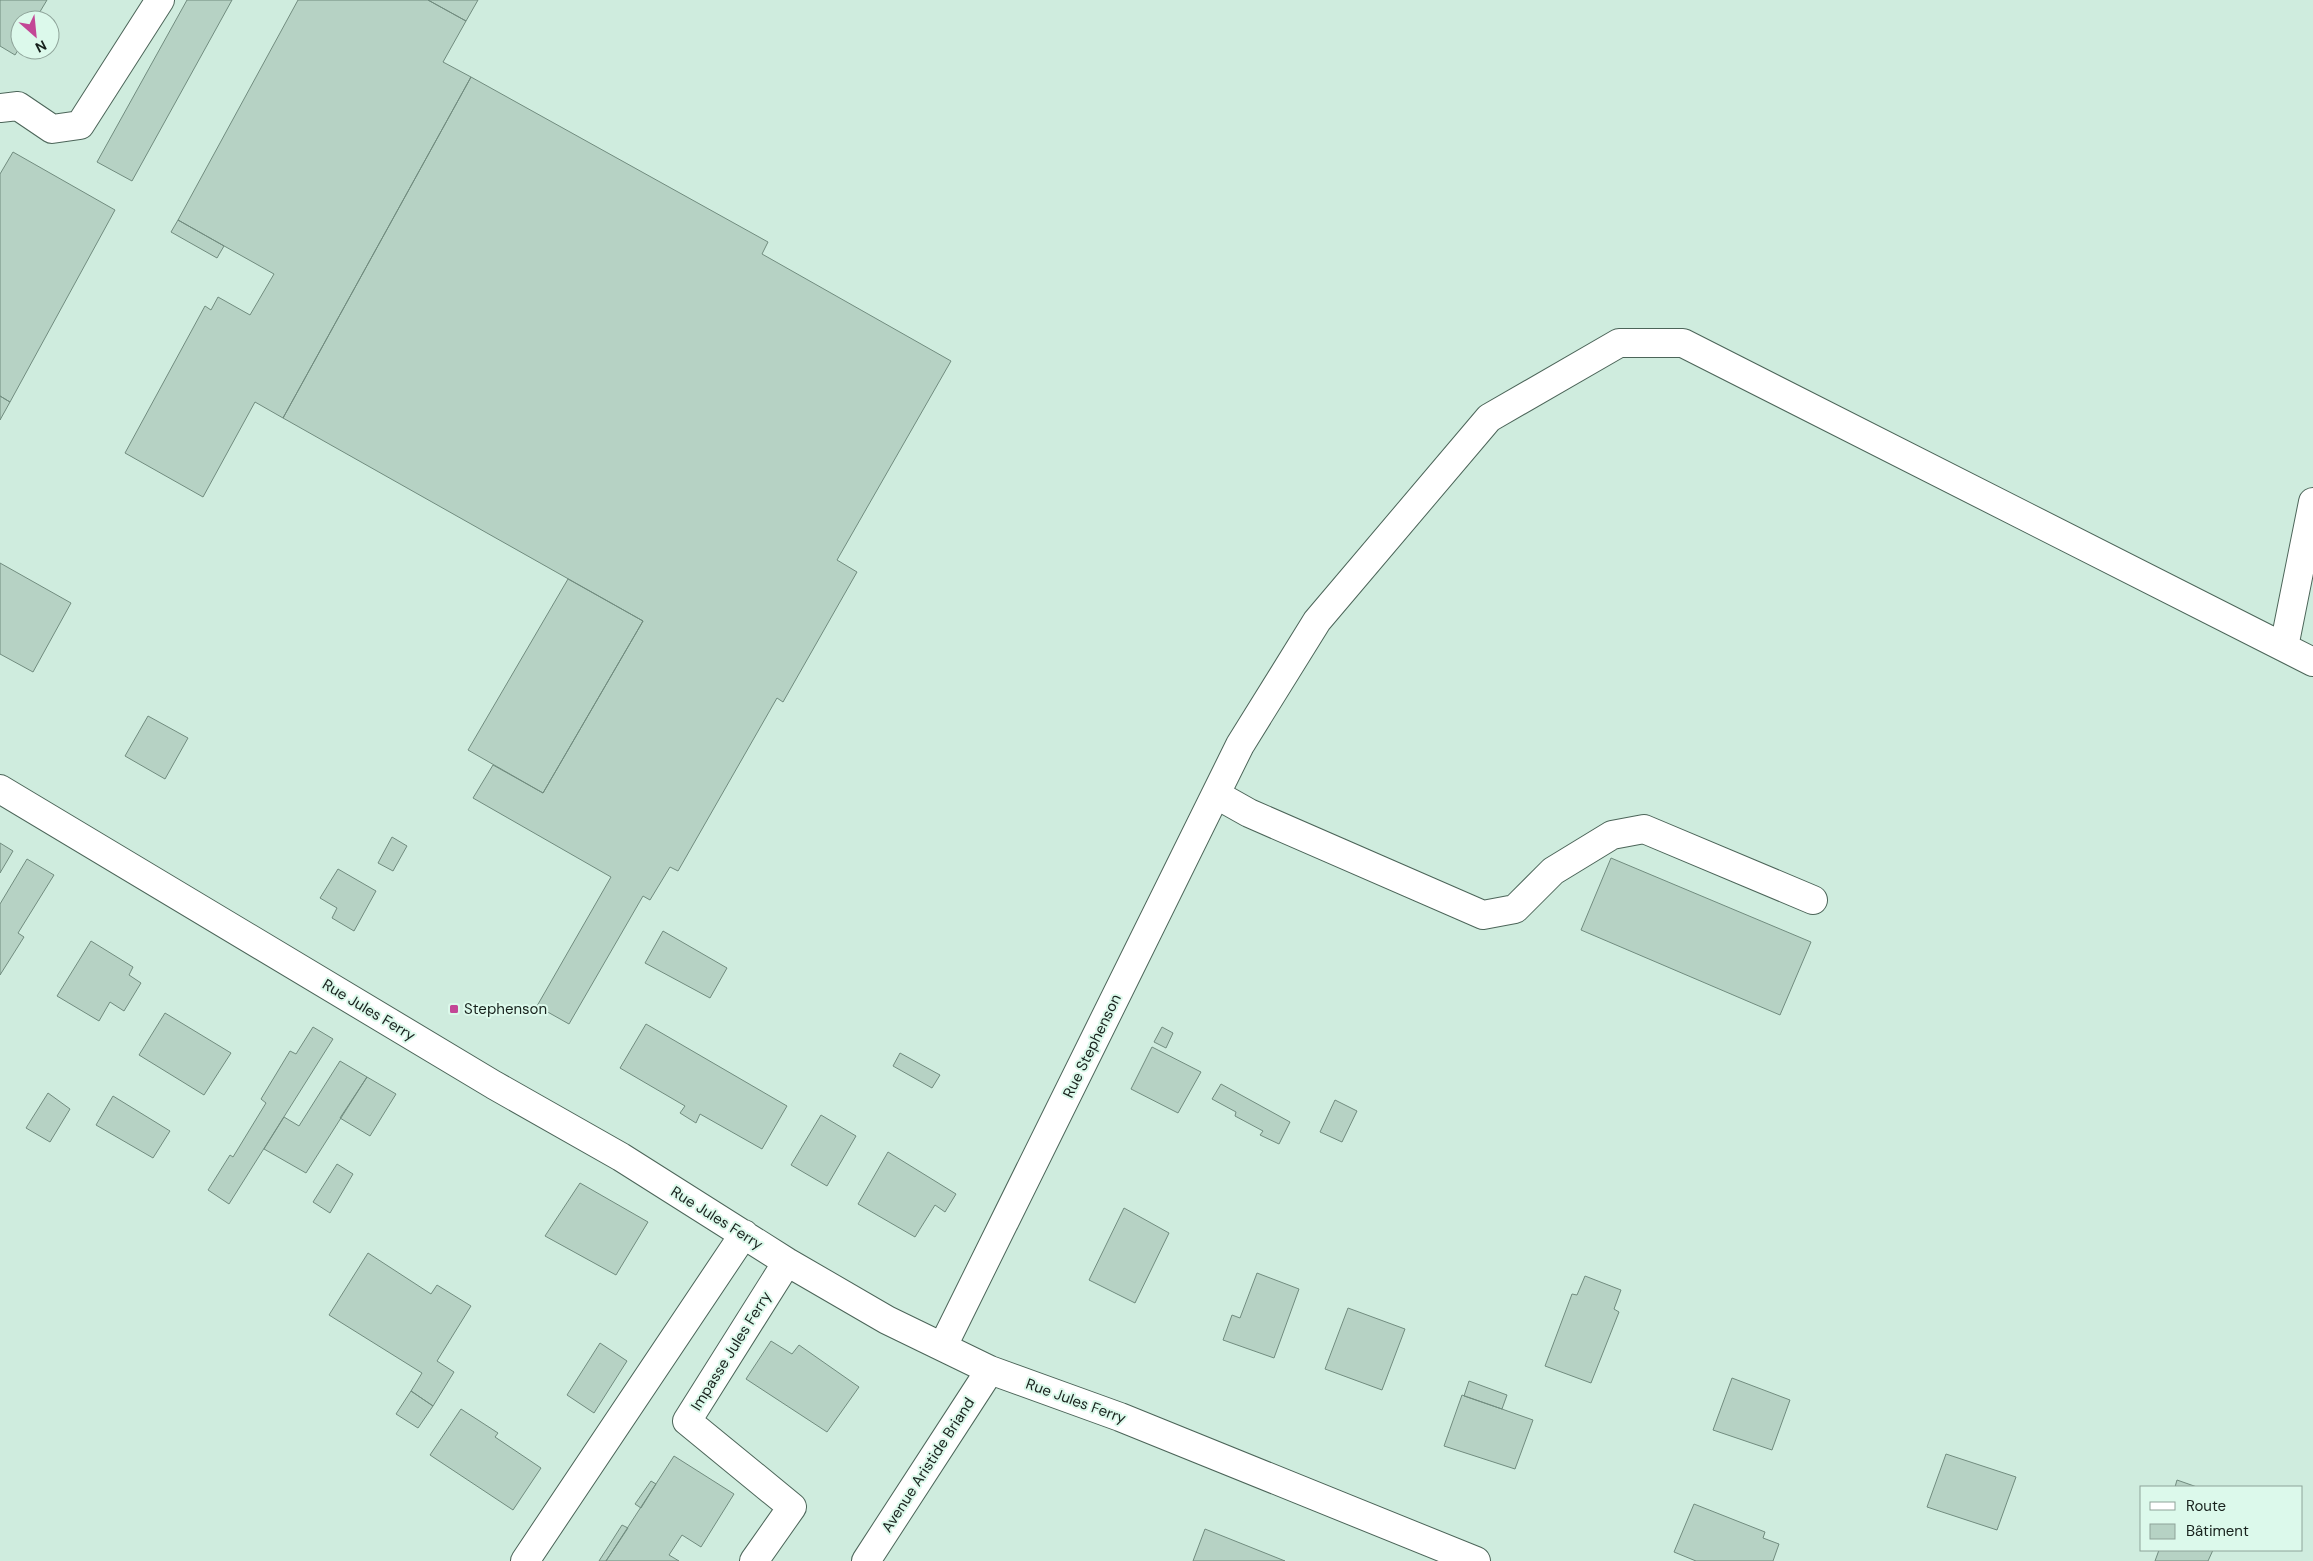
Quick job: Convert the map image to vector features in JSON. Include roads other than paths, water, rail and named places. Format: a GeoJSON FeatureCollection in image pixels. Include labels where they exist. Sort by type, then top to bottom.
{"type":"FeatureCollection","features":[{"type":"Feature","properties":{"kind":"street"},"geometry":{"type":"LineString","coordinates":[[0,108],[18,106],[52,128],[80,125],[160,0]]}},
{"type":"Feature","properties":{"kind":"street","name":"Rue Stephenson"},"geometry":{"type":"LineString","coordinates":[[942,1346],[1217,795],[1240,745],[1317,621],[1489,418],[1619,343],[1683,343],[2313,662]]}},
{"type":"Feature","properties":{"kind":"street"},"geometry":{"type":"LineString","coordinates":[[2284,647],[2313,502]]}},
{"type":"Feature","properties":{"kind":"street","name":"Rue Jules Ferry"},"geometry":{"type":"LineString","coordinates":[[0,789],[442,1054],[621,1157],[787,1262],[887,1320],[990,1370],[1127,1420],[1476,1561]]}},
{"type":"Feature","properties":{"kind":"street"},"geometry":{"type":"LineString","coordinates":[[1217,795],[1249,813],[1483,915],[1515,909],[1553,871],[1612,835],[1644,830],[1813,900]]}},
{"type":"Feature","properties":{"kind":"street"},"geometry":{"type":"LineString","coordinates":[[525,1561],[744,1234]]}},
{"type":"Feature","properties":{"kind":"street","name":"Impasse Jules Ferry"},"geometry":{"type":"LineString","coordinates":[[754,1561],[792,1507],[687,1421],[787,1262]]}},
{"type":"Feature","properties":{"kind":"street","name":"Avenue Aristide Briand"},"geometry":{"type":"LineString","coordinates":[[866,1561],[990,1370]]}},
{"type":"Feature","properties":{"kind":"place","name":"Stephenson"},"geometry":{"type":"Point","coordinates":[454,1009]}}]}
